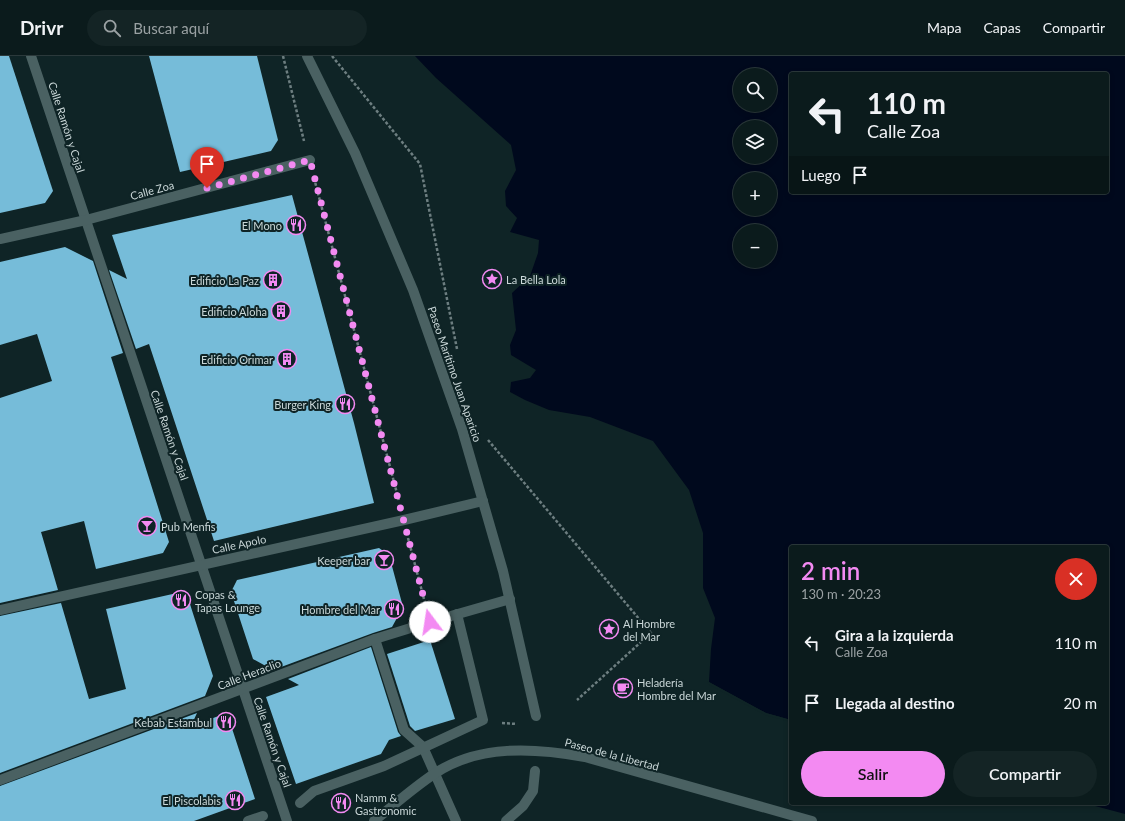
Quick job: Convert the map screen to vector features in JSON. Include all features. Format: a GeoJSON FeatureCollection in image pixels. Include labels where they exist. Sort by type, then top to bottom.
{"type":"FeatureCollection","features":[{"type":"Feature","properties":{"kind":"street","name":"Calle Ramón y Cajal"},"geometry":{"type":"LineString","coordinates":[[31,56],[287,821]]}},
{"type":"Feature","properties":{"kind":"street","name":"Paseo Marítimo Juan Aparicio"},"geometry":{"type":"LineString","coordinates":[[307,56],[355,154],[413,290],[462,429],[503,571],[536,716]]}},
{"type":"Feature","properties":{"kind":"street","name":"Calle Zoa"},"geometry":{"type":"LineString","coordinates":[[0,239],[86,220],[310,160]]}},
{"type":"Feature","properties":{"kind":"street","name":"Calle Apolo"},"geometry":{"type":"LineString","coordinates":[[0,610],[404,520],[483,500]]}},
{"type":"Feature","properties":{"kind":"street","name":"Calle Heraclio"},"geometry":{"type":"LineString","coordinates":[[0,780],[375,639],[457,614],[510,600]]}},
{"type":"Feature","properties":{"kind":"street"},"geometry":{"type":"LineString","coordinates":[[300,803],[314,791],[384,766],[484,720],[457,614]]}},
{"type":"Feature","properties":{"kind":"street"},"geometry":{"type":"LineString","coordinates":[[375,639],[404,730],[423,748],[456,821]]}},
{"type":"Feature","properties":{"kind":"street","name":"Paseo de la Libertad"},"geometry":{"type":"LineString","coordinates":[[374,821],[435,774],[460,761],[480,754],[535,750],[558,752],[585,757],[812,821]]}},
{"type":"Feature","properties":{"kind":"street"},"geometry":{"type":"LineString","coordinates":[[506,821],[523,806],[533,791],[535,771]]}},
{"type":"Feature","properties":{"kind":"street"},"geometry":{"type":"LineString","coordinates":[[248,821],[263,816]]}},
{"type":"Feature","properties":{"kind":"path"},"geometry":{"type":"LineString","coordinates":[[283,56],[430,622]]}},
{"type":"Feature","properties":{"kind":"path"},"geometry":{"type":"LineString","coordinates":[[332,56],[420,164],[458,351]]}},
{"type":"Feature","properties":{"kind":"path"},"geometry":{"type":"LineString","coordinates":[[487,440],[651,633],[577,700]]}},
{"type":"Feature","properties":{"kind":"path"},"geometry":{"type":"LineString","coordinates":[[484,720],[520,724]]}},
{"type":"Feature","properties":{"kind":"water"},"geometry":{"type":"Polygon","coordinates":[[[415,56],[1125,56],[1125,814],[1091,805],[1109,805],[1109,545],[789,545],[789,719],[766,713],[709,682],[715,618],[703,588],[703,533],[689,490],[653,441],[590,417],[549,410],[510,392],[511,382],[530,378],[536,370],[511,355],[510,345],[516,330],[512,293],[530,276],[538,253],[539,240],[510,232],[517,218],[506,206],[505,191],[516,170],[511,145],[436,78],[415,56]]]}},
{"type":"Feature","properties":{"kind":"pier"},"geometry":{"type":"Polygon","coordinates":[[[707,681],[766,713],[789,719],[789,721],[765,715],[708,684],[707,681]]]}},
{"type":"Feature","properties":{"kind":"building"},"geometry":{"type":"Polygon","coordinates":[[[0,56],[9,56],[53,191],[45,203],[0,213],[0,56]]]}},
{"type":"Feature","properties":{"kind":"building"},"geometry":{"type":"Polygon","coordinates":[[[149,56],[257,56],[278,140],[271,151],[180,172],[149,56]]]}},
{"type":"Feature","properties":{"kind":"building"},"geometry":{"type":"Polygon","coordinates":[[[292,195],[354,423],[374,503],[214,541],[149,344],[136,349],[109,270],[127,279],[112,235],[292,195]]]}},
{"type":"Feature","properties":{"kind":"building"},"geometry":{"type":"Polygon","coordinates":[[[65,247],[93,261],[123,353],[111,357],[169,542],[163,553],[96,569],[84,521],[41,532],[58,590],[0,603],[0,398],[52,381],[37,334],[0,345],[0,262],[65,247]]]}},
{"type":"Feature","properties":{"kind":"building"},"geometry":{"type":"Polygon","coordinates":[[[379,548],[389,555],[403,607],[392,627],[273,670],[253,659],[231,592],[237,580],[379,548]]]}},
{"type":"Feature","properties":{"kind":"building"},"geometry":{"type":"Polygon","coordinates":[[[177,593],[189,601],[213,676],[205,696],[0,773],[0,616],[61,603],[89,699],[126,689],[106,609],[177,593]]]}},
{"type":"Feature","properties":{"kind":"building"},"geometry":{"type":"Polygon","coordinates":[[[430,640],[455,719],[415,731],[410,726],[387,654],[430,640]]]}},
{"type":"Feature","properties":{"kind":"building"},"geometry":{"type":"Polygon","coordinates":[[[371,647],[398,732],[401,736],[389,740],[381,754],[296,784],[266,697],[299,685],[288,679],[371,647]]]}},
{"type":"Feature","properties":{"kind":"building"},"geometry":{"type":"Polygon","coordinates":[[[197,713],[191,726],[227,713],[255,799],[194,821],[0,821],[0,786],[197,713]]]}},
{"type":"Feature","properties":{"kind":"place","name":"El Mono"},"geometry":{"type":"Point","coordinates":[296,225]}},
{"type":"Feature","properties":{"kind":"place","name":"La Bella Lola"},"geometry":{"type":"Point","coordinates":[492,279]}},
{"type":"Feature","properties":{"kind":"place","name":"Edificio La Paz"},"geometry":{"type":"Point","coordinates":[273,280]}},
{"type":"Feature","properties":{"kind":"place","name":"Edificio Aloha"},"geometry":{"type":"Point","coordinates":[281,311]}},
{"type":"Feature","properties":{"kind":"place","name":"Edificio Orimar"},"geometry":{"type":"Point","coordinates":[287,359]}},
{"type":"Feature","properties":{"kind":"place","name":"Burger King"},"geometry":{"type":"Point","coordinates":[345,404]}},
{"type":"Feature","properties":{"kind":"place","name":"Pub Menfis"},"geometry":{"type":"Point","coordinates":[147,526]}},
{"type":"Feature","properties":{"kind":"place","name":"Keeper bar"},"geometry":{"type":"Point","coordinates":[384,560]}},
{"type":"Feature","properties":{"kind":"place","name":"Copas & Tapas Lounge"},"geometry":{"type":"Point","coordinates":[181,600]}},
{"type":"Feature","properties":{"kind":"place","name":"Hombre del Mar"},"geometry":{"type":"Point","coordinates":[394,609]}},
{"type":"Feature","properties":{"kind":"place","name":"Al Hombre del Mar"},"geometry":{"type":"Point","coordinates":[609,629]}},
{"type":"Feature","properties":{"kind":"place","name":"Heladería Hombre del Mar"},"geometry":{"type":"Point","coordinates":[623,688]}},
{"type":"Feature","properties":{"kind":"place","name":"Kebab Estambul"},"geometry":{"type":"Point","coordinates":[226,722]}},
{"type":"Feature","properties":{"kind":"place","name":"El Piscolabis"},"geometry":{"type":"Point","coordinates":[235,800]}},
{"type":"Feature","properties":{"kind":"place","name":"Namm & Gastronomic"},"geometry":{"type":"Point","coordinates":[341,803]}},
{"type":"Feature","properties":{"kind":"route"},"geometry":{"type":"LineString","coordinates":[[207,188],[310,160],[430,622]]}}]}
